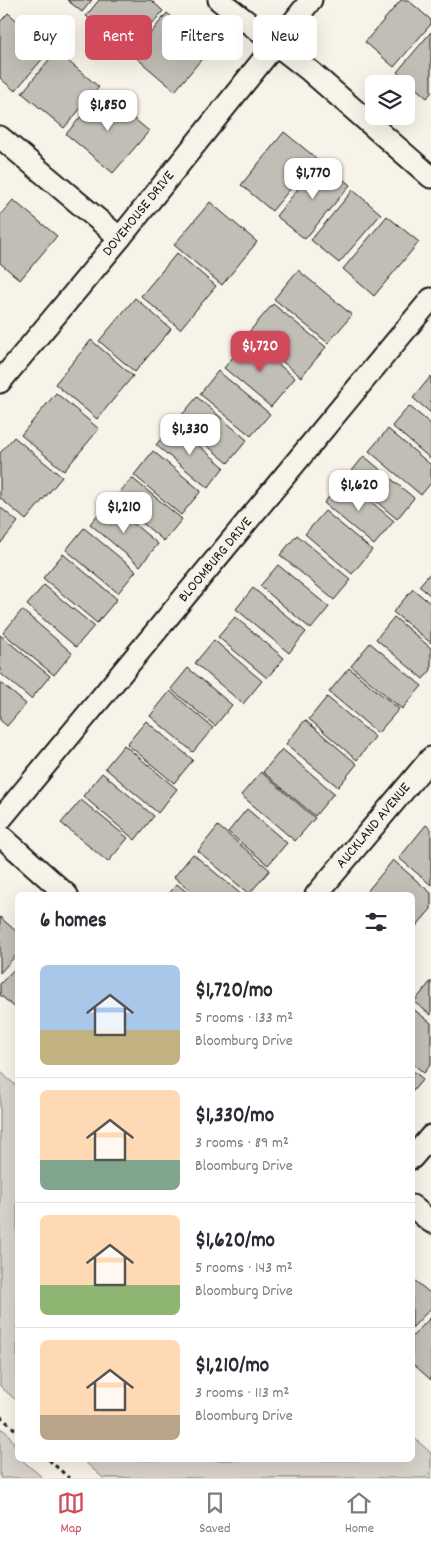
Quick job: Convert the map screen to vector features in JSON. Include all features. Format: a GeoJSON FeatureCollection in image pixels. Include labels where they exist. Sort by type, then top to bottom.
{"type":"FeatureCollection","features":[{"type":"Feature","properties":{"kind":"street"},"geometry":{"type":"LineString","coordinates":[[219,0],[253,27]]}},
{"type":"Feature","properties":{"kind":"street","name":"DOVEHOUSE DRIVE"},"geometry":{"type":"LineString","coordinates":[[299,15],[311,0]]}},
{"type":"Feature","properties":{"kind":"street","name":"DOVEHOUSE DRIVE"},"geometry":{"type":"LineString","coordinates":[[0,382],[120,238],[262,60]]}},
{"type":"Feature","properties":{"kind":"street"},"geometry":{"type":"LineString","coordinates":[[296,60],[431,177]]}},
{"type":"Feature","properties":{"kind":"street"},"geometry":{"type":"LineString","coordinates":[[0,137],[120,238]]}},
{"type":"Feature","properties":{"kind":"street","name":"BLOOMBURG DRIVE"},"geometry":{"type":"LineString","coordinates":[[0,820],[431,299]]}},
{"type":"Feature","properties":{"kind":"street","name":"AUCKLAND AVENUE"},"geometry":{"type":"LineString","coordinates":[[319,892],[431,758]]}},
{"type":"Feature","properties":{"kind":"street"},"geometry":{"type":"LineString","coordinates":[[0,835],[64,892]]}},
{"type":"Feature","properties":{"kind":"street"},"geometry":{"type":"LineString","coordinates":[[415,1155],[431,1136]]}},
{"type":"Feature","properties":{"kind":"street"},"geometry":{"type":"LineString","coordinates":[[415,1209],[431,1222]]}},
{"type":"Feature","properties":{"kind":"path"},"geometry":{"type":"LineString","coordinates":[[0,1416],[15,1429]]}},
{"type":"Feature","properties":{"kind":"path"},"geometry":{"type":"LineString","coordinates":[[51,1462],[69,1478]]}},
{"type":"Feature","properties":{"kind":"shaded area"},"geometry":{"type":"Polygon","coordinates":[[[0,1071],[15,1085],[15,1399],[0,1386],[0,1071]]]}},
{"type":"Feature","properties":{"kind":"shaded area"},"geometry":{"type":"Polygon","coordinates":[[[0,1428],[4,1430],[15,1446],[15,1462],[24,1462],[43,1478],[0,1478],[0,1428]]]}},
{"type":"Feature","properties":{"kind":"shaded area"},"geometry":{"type":"Polygon","coordinates":[[[415,1439],[431,1453],[431,1478],[103,1478],[85,1462],[415,1462],[415,1439]]]}},
{"type":"Feature","properties":{"kind":"building"},"geometry":{"type":"Polygon","coordinates":[[[67,0],[92,0],[82,12],[67,0]]]}},
{"type":"Feature","properties":{"kind":"building"},"geometry":{"type":"Polygon","coordinates":[[[99,0],[151,0],[163,11],[152,24],[152,15],[87,15],[99,0]]]}},
{"type":"Feature","properties":{"kind":"building"},"geometry":{"type":"Polygon","coordinates":[[[401,0],[408,0],[431,20],[431,24],[394,67],[365,42],[401,0]]]}},
{"type":"Feature","properties":{"kind":"building"},"geometry":{"type":"Polygon","coordinates":[[[8,13],[15,19],[15,60],[42,60],[15,91],[0,78],[0,22],[8,13]]]}},
{"type":"Feature","properties":{"kind":"building"},"geometry":{"type":"Polygon","coordinates":[[[162,19],[162,60],[201,60],[175,91],[139,60],[152,60],[152,32],[162,19]]]}},
{"type":"Feature","properties":{"kind":"building"},"geometry":{"type":"Polygon","coordinates":[[[431,32],[431,93],[427,98],[415,88],[415,75],[400,75],[397,72],[431,32]]]}},
{"type":"Feature","properties":{"kind":"building"},"geometry":{"type":"Polygon","coordinates":[[[49,60],[67,60],[99,87],[64,128],[22,93],[49,60]]]}},
{"type":"Feature","properties":{"kind":"building"},"geometry":{"type":"Polygon","coordinates":[[[102,92],[149,131],[113,173],[66,134],[102,92]]]}},
{"type":"Feature","properties":{"kind":"building"},"geometry":{"type":"Polygon","coordinates":[[[284,132],[316,158],[272,211],[241,185],[284,132]]]}},
{"type":"Feature","properties":{"kind":"building"},"geometry":{"type":"Polygon","coordinates":[[[321,161],[350,185],[305,239],[276,216],[321,161]]]}},
{"type":"Feature","properties":{"kind":"building"},"geometry":{"type":"Polygon","coordinates":[[[353,190],[381,214],[339,263],[311,240],[353,190]]]}},
{"type":"Feature","properties":{"kind":"building"},"geometry":{"type":"Polygon","coordinates":[[[13,200],[57,236],[20,280],[0,263],[0,215],[13,200]]]}},
{"type":"Feature","properties":{"kind":"building"},"geometry":{"type":"Polygon","coordinates":[[[210,202],[257,242],[222,285],[174,245],[210,202]]]}},
{"type":"Feature","properties":{"kind":"building"},"geometry":{"type":"Polygon","coordinates":[[[387,216],[419,242],[374,296],[343,269],[387,216]]]}},
{"type":"Feature","properties":{"kind":"building"},"geometry":{"type":"Polygon","coordinates":[[[177,253],[216,286],[180,329],[141,296],[177,253]]]}},
{"type":"Feature","properties":{"kind":"building"},"geometry":{"type":"Polygon","coordinates":[[[298,270],[352,315],[328,343],[274,299],[298,270]]]}},
{"type":"Feature","properties":{"kind":"building"},"geometry":{"type":"Polygon","coordinates":[[[135,298],[171,329],[135,372],[99,341],[135,298]]]}},
{"type":"Feature","properties":{"kind":"building"},"geometry":{"type":"Polygon","coordinates":[[[273,304],[326,347],[301,377],[248,333],[273,304]]]}},
{"type":"Feature","properties":{"kind":"building"},"geometry":{"type":"Polygon","coordinates":[[[248,339],[295,378],[271,407],[224,368],[248,339]]]}},
{"type":"Feature","properties":{"kind":"building"},"geometry":{"type":"Polygon","coordinates":[[[91,340],[133,376],[97,419],[55,384],[91,340]]]}},
{"type":"Feature","properties":{"kind":"building"},"geometry":{"type":"Polygon","coordinates":[[[218,371],[270,414],[251,436],[200,394],[218,371]]]}},
{"type":"Feature","properties":{"kind":"building"},"geometry":{"type":"Polygon","coordinates":[[[431,376],[431,413],[413,398],[431,376]]]}},
{"type":"Feature","properties":{"kind":"building"},"geometry":{"type":"Polygon","coordinates":[[[56,393],[99,429],[64,471],[21,435],[56,393]]]}},
{"type":"Feature","properties":{"kind":"building"},"geometry":{"type":"Polygon","coordinates":[[[197,397],[247,440],[228,463],[177,421],[197,397]]]}},
{"type":"Feature","properties":{"kind":"building"},"geometry":{"type":"Polygon","coordinates":[[[409,406],[431,424],[431,459],[392,426],[409,406]]]}},
{"type":"Feature","properties":{"kind":"building"},"geometry":{"type":"Polygon","coordinates":[[[173,424],[224,467],[208,488],[156,445],[173,424]]]}},
{"type":"Feature","properties":{"kind":"building"},"geometry":{"type":"Polygon","coordinates":[[[388,429],[431,465],[431,483],[421,495],[369,451],[388,429]]]}},
{"type":"Feature","properties":{"kind":"building"},"geometry":{"type":"Polygon","coordinates":[[[14,437],[62,477],[26,520],[0,498],[0,453],[14,437]]]}},
{"type":"Feature","properties":{"kind":"building"},"geometry":{"type":"Polygon","coordinates":[[[153,451],[201,491],[181,515],[134,475],[153,451]]]}},
{"type":"Feature","properties":{"kind":"building"},"geometry":{"type":"Polygon","coordinates":[[[364,456],[414,498],[397,519],[347,477],[364,456]]]}},
{"type":"Feature","properties":{"kind":"building"},"geometry":{"type":"Polygon","coordinates":[[[132,478],[182,519],[164,541],[114,499],[132,478]]]}},
{"type":"Feature","properties":{"kind":"building"},"geometry":{"type":"Polygon","coordinates":[[[344,479],[394,521],[374,545],[324,503],[344,479]]]}},
{"type":"Feature","properties":{"kind":"building"},"geometry":{"type":"Polygon","coordinates":[[[108,502],[158,544],[140,566],[90,524],[108,502]]]}},
{"type":"Feature","properties":{"kind":"building"},"geometry":{"type":"Polygon","coordinates":[[[0,507],[18,522],[0,544],[0,507]]]}},
{"type":"Feature","properties":{"kind":"building"},"geometry":{"type":"Polygon","coordinates":[[[325,511],[372,550],[352,574],[305,534],[325,511]]]}},
{"type":"Feature","properties":{"kind":"building"},"geometry":{"type":"Polygon","coordinates":[[[84,528],[136,571],[118,593],[66,550],[84,528]]]}},
{"type":"Feature","properties":{"kind":"building"},"geometry":{"type":"Polygon","coordinates":[[[297,535],[351,580],[334,600],[280,555],[297,535]]]}},
{"type":"Feature","properties":{"kind":"building"},"geometry":{"type":"Polygon","coordinates":[[[63,554],[117,599],[97,623],[43,578],[63,554]]]}},
{"type":"Feature","properties":{"kind":"building"},"geometry":{"type":"Polygon","coordinates":[[[278,565],[329,607],[311,629],[260,586],[278,565]]]}},
{"type":"Feature","properties":{"kind":"building"},"geometry":{"type":"Polygon","coordinates":[[[431,572],[431,596],[419,586],[431,572]]]}},
{"type":"Feature","properties":{"kind":"building"},"geometry":{"type":"Polygon","coordinates":[[[44,585],[94,626],[76,647],[27,605],[44,585]]]}},
{"type":"Feature","properties":{"kind":"building"},"geometry":{"type":"Polygon","coordinates":[[[253,588],[306,632],[289,653],[236,609],[253,588]]]}},
{"type":"Feature","properties":{"kind":"building"},"geometry":{"type":"Polygon","coordinates":[[[413,589],[431,604],[431,643],[393,612],[413,589]]]}},
{"type":"Feature","properties":{"kind":"building"},"geometry":{"type":"Polygon","coordinates":[[[22,610],[72,653],[54,675],[3,633],[22,610]]]}},
{"type":"Feature","properties":{"kind":"building"},"geometry":{"type":"Polygon","coordinates":[[[235,617],[284,658],[267,678],[218,637],[235,617]]]}},
{"type":"Feature","properties":{"kind":"building"},"geometry":{"type":"Polygon","coordinates":[[[394,617],[431,648],[431,670],[423,679],[376,639],[394,617]]]}},
{"type":"Feature","properties":{"kind":"building"},"geometry":{"type":"Polygon","coordinates":[[[0,635],[50,676],[31,699],[0,673],[0,635]]]}},
{"type":"Feature","properties":{"kind":"building"},"geometry":{"type":"Polygon","coordinates":[[[214,640],[262,681],[243,704],[195,663],[214,640]]]}},
{"type":"Feature","properties":{"kind":"building"},"geometry":{"type":"Polygon","coordinates":[[[370,643],[422,686],[402,709],[351,666],[370,643]]]}},
{"type":"Feature","properties":{"kind":"building"},"geometry":{"type":"Polygon","coordinates":[[[188,668],[232,705],[215,726],[171,689],[188,668]]]}},
{"type":"Feature","properties":{"kind":"building"},"geometry":{"type":"Polygon","coordinates":[[[349,668],[399,709],[378,733],[329,692],[349,668]]]}},
{"type":"Feature","properties":{"kind":"building"},"geometry":{"type":"Polygon","coordinates":[[[0,682],[26,704],[7,726],[0,720],[0,682]]]}},
{"type":"Feature","properties":{"kind":"building"},"geometry":{"type":"Polygon","coordinates":[[[170,691],[213,728],[193,752],[150,716],[170,691]]]}},
{"type":"Feature","properties":{"kind":"building"},"geometry":{"type":"Polygon","coordinates":[[[327,697],[375,737],[357,760],[309,719],[327,697]]]}},
{"type":"Feature","properties":{"kind":"building"},"geometry":{"type":"Polygon","coordinates":[[[305,720],[357,764],[338,787],[286,744],[305,720]]]}},
{"type":"Feature","properties":{"kind":"building"},"geometry":{"type":"Polygon","coordinates":[[[146,721],[193,760],[174,783],[127,744],[146,721]]]}},
{"type":"Feature","properties":{"kind":"building"},"geometry":{"type":"Polygon","coordinates":[[[124,745],[177,789],[158,813],[105,768],[124,745]]]}},
{"type":"Feature","properties":{"kind":"building"},"geometry":{"type":"Polygon","coordinates":[[[282,749],[334,793],[315,816],[263,772],[282,749]]]}},
{"type":"Feature","properties":{"kind":"building"},"geometry":{"type":"Polygon","coordinates":[[[261,772],[315,818],[295,841],[241,795],[261,772]]]}},
{"type":"Feature","properties":{"kind":"building"},"geometry":{"type":"Polygon","coordinates":[[[102,773],[154,816],[135,840],[83,796],[102,773]]]}},
{"type":"Feature","properties":{"kind":"building"},"geometry":{"type":"Polygon","coordinates":[[[81,800],[128,838],[108,862],[61,823],[81,800]]]}},
{"type":"Feature","properties":{"kind":"building"},"geometry":{"type":"Polygon","coordinates":[[[247,809],[287,843],[268,865],[228,832],[247,809]]]}},
{"type":"Feature","properties":{"kind":"building"},"geometry":{"type":"Polygon","coordinates":[[[426,825],[431,829],[431,885],[399,858],[426,825]]]}},
{"type":"Feature","properties":{"kind":"building"},"geometry":{"type":"Polygon","coordinates":[[[218,826],[270,870],[251,892],[247,892],[198,851],[218,826]]]}},
{"type":"Feature","properties":{"kind":"building"},"geometry":{"type":"Polygon","coordinates":[[[193,854],[238,892],[192,892],[174,877],[193,854]]]}},
{"type":"Feature","properties":{"kind":"building"},"geometry":{"type":"Polygon","coordinates":[[[393,860],[431,893],[431,909],[415,928],[415,892],[367,892],[393,860]]]}},
{"type":"Feature","properties":{"kind":"building"},"geometry":{"type":"Polygon","coordinates":[[[177,884],[186,892],[170,892],[177,884]]]}},
{"type":"Feature","properties":{"kind":"building"},"geometry":{"type":"Polygon","coordinates":[[[0,917],[15,930],[15,956],[0,973],[0,917]]]}},
{"type":"Feature","properties":{"kind":"building"},"geometry":{"type":"Polygon","coordinates":[[[15,968],[15,1008],[0,995],[0,984],[15,968]]]}},
{"type":"Feature","properties":{"kind":"building"},"geometry":{"type":"Polygon","coordinates":[[[431,981],[431,1015],[415,1001],[431,981]]]}},
{"type":"Feature","properties":{"kind":"building"},"geometry":{"type":"Polygon","coordinates":[[[415,1010],[431,1023],[431,1064],[424,1073],[415,1066],[415,1010]]]}},
{"type":"Feature","properties":{"kind":"building"},"geometry":{"type":"Polygon","coordinates":[[[415,1072],[423,1079],[415,1088],[415,1072]]]}},
{"type":"Feature","properties":{"kind":"building"},"geometry":{"type":"Polygon","coordinates":[[[415,1281],[431,1294],[431,1308],[415,1325],[415,1281]]]}},
{"type":"Feature","properties":{"kind":"building"},"geometry":{"type":"Polygon","coordinates":[[[431,1317],[431,1380],[415,1366],[415,1334],[431,1317]]]}}]}
